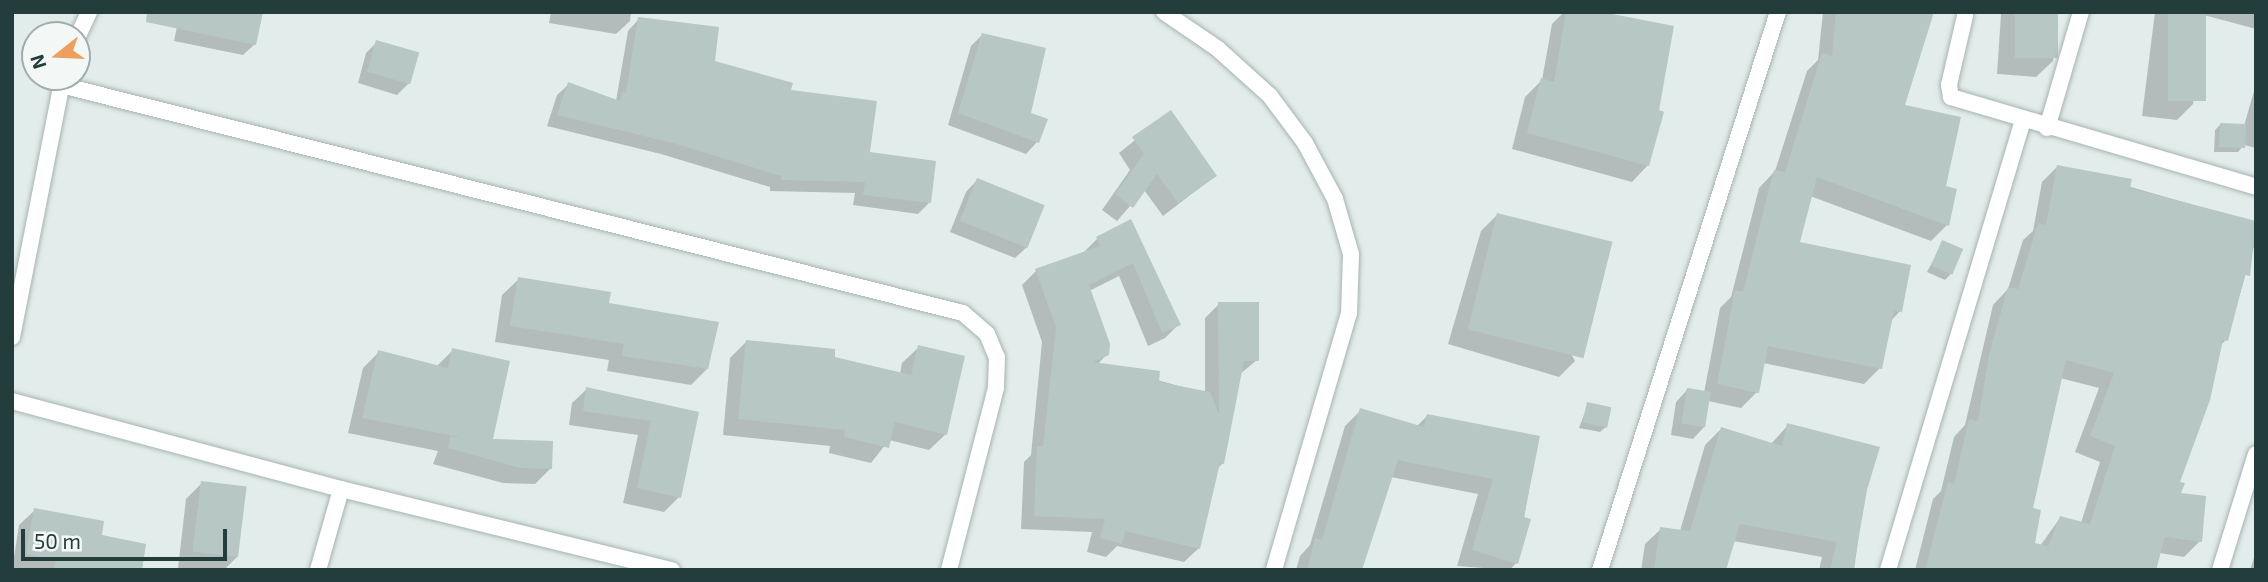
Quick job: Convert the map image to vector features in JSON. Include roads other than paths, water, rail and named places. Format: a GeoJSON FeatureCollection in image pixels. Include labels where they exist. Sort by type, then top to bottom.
{"type":"FeatureCollection","features":[{"type":"Feature","properties":{"kind":"lane"},"geometry":{"type":"LineString","coordinates":[[1164,12],[1218,49],[1270,96],[1305,143],[1335,199],[1351,254],[1349,313],[1273,570]]}},
{"type":"Feature","properties":{"kind":"lane"},"geometry":{"type":"LineString","coordinates":[[1600,570],[1778,12]]}},
{"type":"Feature","properties":{"kind":"lane"},"geometry":{"type":"LineString","coordinates":[[2047,128],[2081,12]]}},
{"type":"Feature","properties":{"kind":"lane"},"geometry":{"type":"LineString","coordinates":[[1965,16],[1949,85],[1951,97],[2023,121],[2256,187]]}},
{"type":"Feature","properties":{"kind":"lane"},"geometry":{"type":"LineString","coordinates":[[91,88],[963,313],[987,334],[997,357],[996,388],[949,570]]}},
{"type":"Feature","properties":{"kind":"lane"},"geometry":{"type":"LineString","coordinates":[[12,337],[60,91]]}},
{"type":"Feature","properties":{"kind":"lane"},"geometry":{"type":"LineString","coordinates":[[1888,570],[2023,121]]}},
{"type":"Feature","properties":{"kind":"lane"},"geometry":{"type":"LineString","coordinates":[[12,401],[341,489],[672,570]]}},
{"type":"Feature","properties":{"kind":"lane"},"geometry":{"type":"LineString","coordinates":[[2220,570],[2256,454]]}},
{"type":"Feature","properties":{"kind":"lane"},"geometry":{"type":"LineString","coordinates":[[318,570],[341,489]]}}]}
